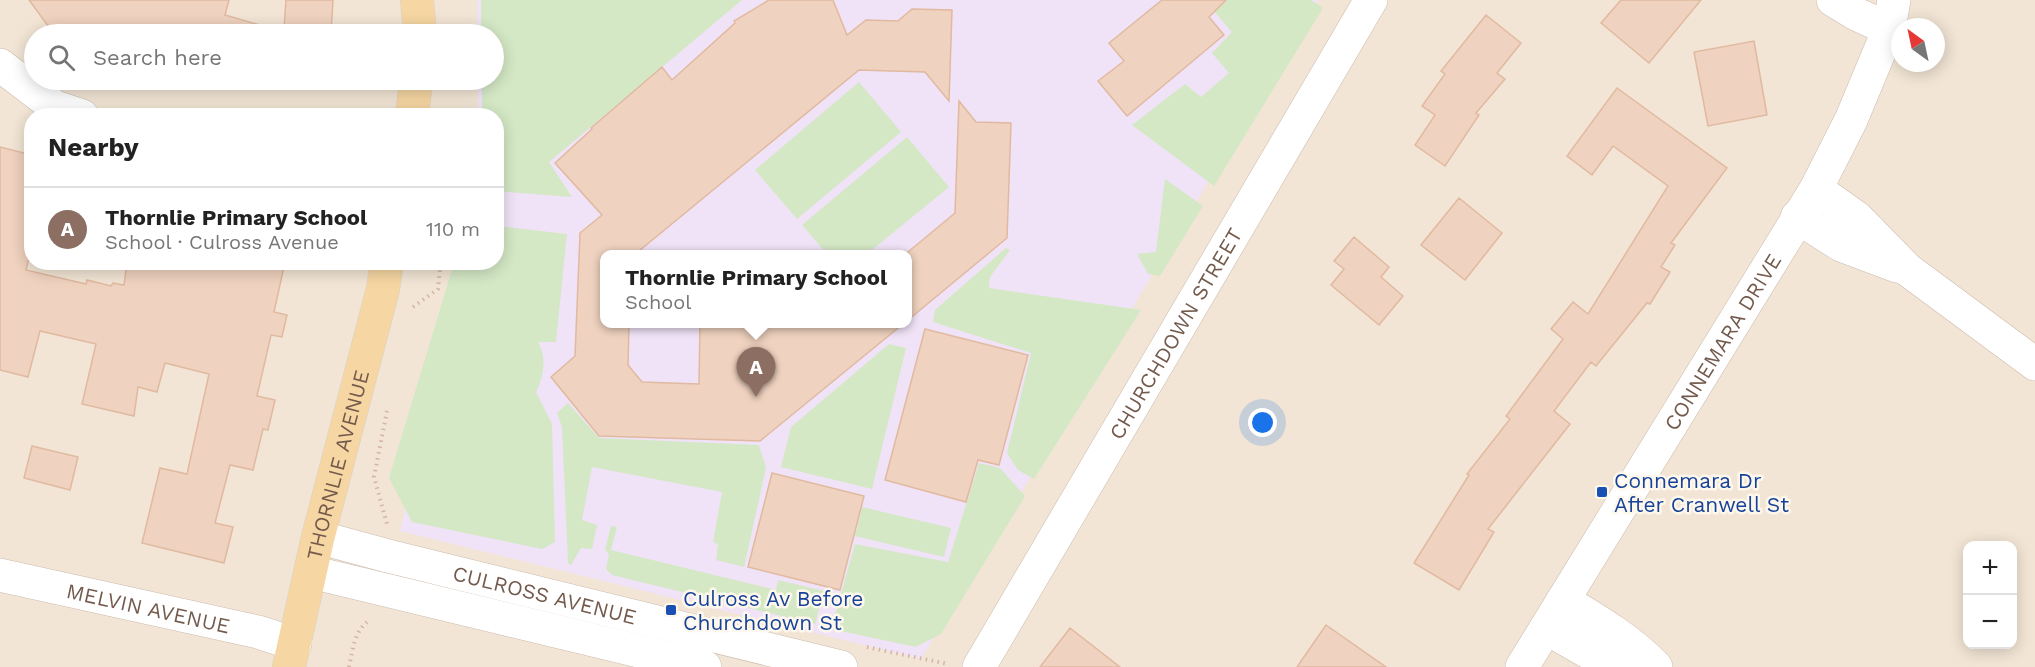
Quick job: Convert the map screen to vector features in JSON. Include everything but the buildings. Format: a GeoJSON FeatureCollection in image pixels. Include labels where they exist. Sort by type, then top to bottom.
{"type":"FeatureCollection","features":[{"type":"Feature","properties":{"kind":"main road"},"geometry":{"type":"LineString","coordinates":[[417,0],[419,24]]}},
{"type":"Feature","properties":{"kind":"main road"},"geometry":{"type":"LineString","coordinates":[[413,108],[415,90]]}},
{"type":"Feature","properties":{"kind":"main road","name":"THORNLIE AVENUE"},"geometry":{"type":"LineString","coordinates":[[292,655],[318,537],[383,289],[386,270]]}},
{"type":"Feature","properties":{"kind":"street","name":"CHURCHDOWN STREET"},"geometry":{"type":"LineString","coordinates":[[979,667],[1371,0]]}},
{"type":"Feature","properties":{"kind":"street"},"geometry":{"type":"LineString","coordinates":[[1833,0],[1856,14],[1891,15]]}},
{"type":"Feature","properties":{"kind":"street","name":"CONNEMARA DRIVE"},"geometry":{"type":"LineString","coordinates":[[1522,667],[1816,189],[1851,120],[1891,15]]}},
{"type":"Feature","properties":{"kind":"street"},"geometry":{"type":"LineString","coordinates":[[0,65],[24,84]]}},
{"type":"Feature","properties":{"kind":"street"},"geometry":{"type":"LineString","coordinates":[[32,90],[55,108]]}},
{"type":"Feature","properties":{"kind":"street"},"geometry":{"type":"LineString","coordinates":[[1816,189],[1857,218],[1908,270],[2035,364]]}},
{"type":"Feature","properties":{"kind":"street"},"geometry":{"type":"LineString","coordinates":[[1797,218],[1841,245],[1908,270]]}},
{"type":"Feature","properties":{"kind":"street","name":"CULROSS AVENUE"},"geometry":{"type":"LineString","coordinates":[[318,537],[399,559],[841,667]]}},
{"type":"Feature","properties":{"kind":"street","name":"CULROSS AVENUE"},"geometry":{"type":"LineString","coordinates":[[311,572],[705,667]]}},
{"type":"Feature","properties":{"kind":"street","name":"MELVIN AVENUE"},"geometry":{"type":"LineString","coordinates":[[0,575],[258,632],[292,655]]}},
{"type":"Feature","properties":{"kind":"street"},"geometry":{"type":"LineString","coordinates":[[1563,600],[1604,625],[1656,667]]}},
{"type":"Feature","properties":{"kind":"street"},"geometry":{"type":"LineString","coordinates":[[1546,628],[1588,652],[1627,667]]}},
{"type":"Feature","properties":{"kind":"path"},"geometry":{"type":"LineString","coordinates":[[406,312],[438,289],[440,270]]}},
{"type":"Feature","properties":{"kind":"path"},"geometry":{"type":"LineString","coordinates":[[388,526],[374,477],[389,400]]}},
{"type":"Feature","properties":{"kind":"path"},"geometry":{"type":"LineString","coordinates":[[349,667],[360,628],[372,618]]}},
{"type":"Feature","properties":{"kind":"shaded area"},"geometry":{"type":"Polygon","coordinates":[[[0,0],[2035,0],[2035,667],[0,667],[0,0]]]}},
{"type":"Feature","properties":{"kind":"shaded area"},"geometry":{"type":"Polygon","coordinates":[[[477,0],[1318,0],[921,659],[400,531],[462,270],[504,270],[504,108],[478,108],[478,90],[504,90],[504,24],[477,24],[477,0]]]}},
{"type":"Feature","properties":{"kind":"green space"},"geometry":{"type":"Polygon","coordinates":[[[481,0],[742,0],[549,162],[572,197],[504,192],[504,108],[482,108],[482,90],[504,90],[504,24],[481,24],[481,0]]]}},
{"type":"Feature","properties":{"kind":"green space"},"geometry":{"type":"Polygon","coordinates":[[[1204,0],[1311,0],[1323,8],[1214,186],[1132,125],[1185,84],[1201,97],[1229,73],[1212,53],[1232,32],[1204,0]]]}},
{"type":"Feature","properties":{"kind":"green space"},"geometry":{"type":"Polygon","coordinates":[[[859,82],[901,132],[797,219],[755,170],[859,82]]]}},
{"type":"Feature","properties":{"kind":"green space"},"geometry":{"type":"Polygon","coordinates":[[[907,137],[949,187],[872,250],[824,250],[802,225],[907,137]]]}},
{"type":"Feature","properties":{"kind":"green space"},"geometry":{"type":"Polygon","coordinates":[[[1165,179],[1203,206],[1160,276],[1148,274],[1137,254],[1156,252],[1165,179]]]}},
{"type":"Feature","properties":{"kind":"green space"},"geometry":{"type":"Polygon","coordinates":[[[504,227],[567,234],[556,342],[538,342],[543,354],[543,367],[536,392],[552,424],[555,542],[542,549],[412,522],[389,478],[452,270],[504,270],[504,227]]]}},
{"type":"Feature","properties":{"kind":"green space"},"geometry":{"type":"Polygon","coordinates":[[[1006,248],[1010,250],[990,277],[989,288],[1141,310],[1034,479],[1018,470],[1007,453],[1031,353],[933,322],[935,310],[1006,248]]]}},
{"type":"Feature","properties":{"kind":"green space"},"geometry":{"type":"Polygon","coordinates":[[[889,344],[906,348],[872,489],[781,467],[791,427],[889,344]]]}},
{"type":"Feature","properties":{"kind":"green space"},"geometry":{"type":"Polygon","coordinates":[[[568,403],[599,438],[759,445],[766,468],[744,567],[716,560],[718,544],[713,542],[722,492],[592,467],[582,520],[597,525],[592,549],[581,548],[571,565],[568,563],[562,427],[557,413],[568,403]]]}},
{"type":"Feature","properties":{"kind":"green space"},"geometry":{"type":"Polygon","coordinates":[[[979,463],[1000,468],[1025,496],[941,634],[916,647],[831,629],[855,544],[948,562],[979,463]]]}},
{"type":"Feature","properties":{"kind":"green space"},"geometry":{"type":"Polygon","coordinates":[[[862,507],[951,528],[944,557],[855,536],[862,507]]]}},
{"type":"Feature","properties":{"kind":"green space"},"geometry":{"type":"Polygon","coordinates":[[[611,526],[617,527],[611,550],[776,590],[778,580],[824,591],[815,624],[612,575],[606,569],[609,554],[605,550],[611,526]]]}},
{"type":"Feature","properties":{"kind":"place","name":"Thornlie Primary School"},"geometry":{"type":"Point","coordinates":[756,397]}},
{"type":"Feature","properties":{"kind":"place","name":"Connemara Dr After Cranwell St"},"geometry":{"type":"Point","coordinates":[1602,492]}},
{"type":"Feature","properties":{"kind":"place","name":"Culross Av Before Churchdown St"},"geometry":{"type":"Point","coordinates":[671,610]}}]}
